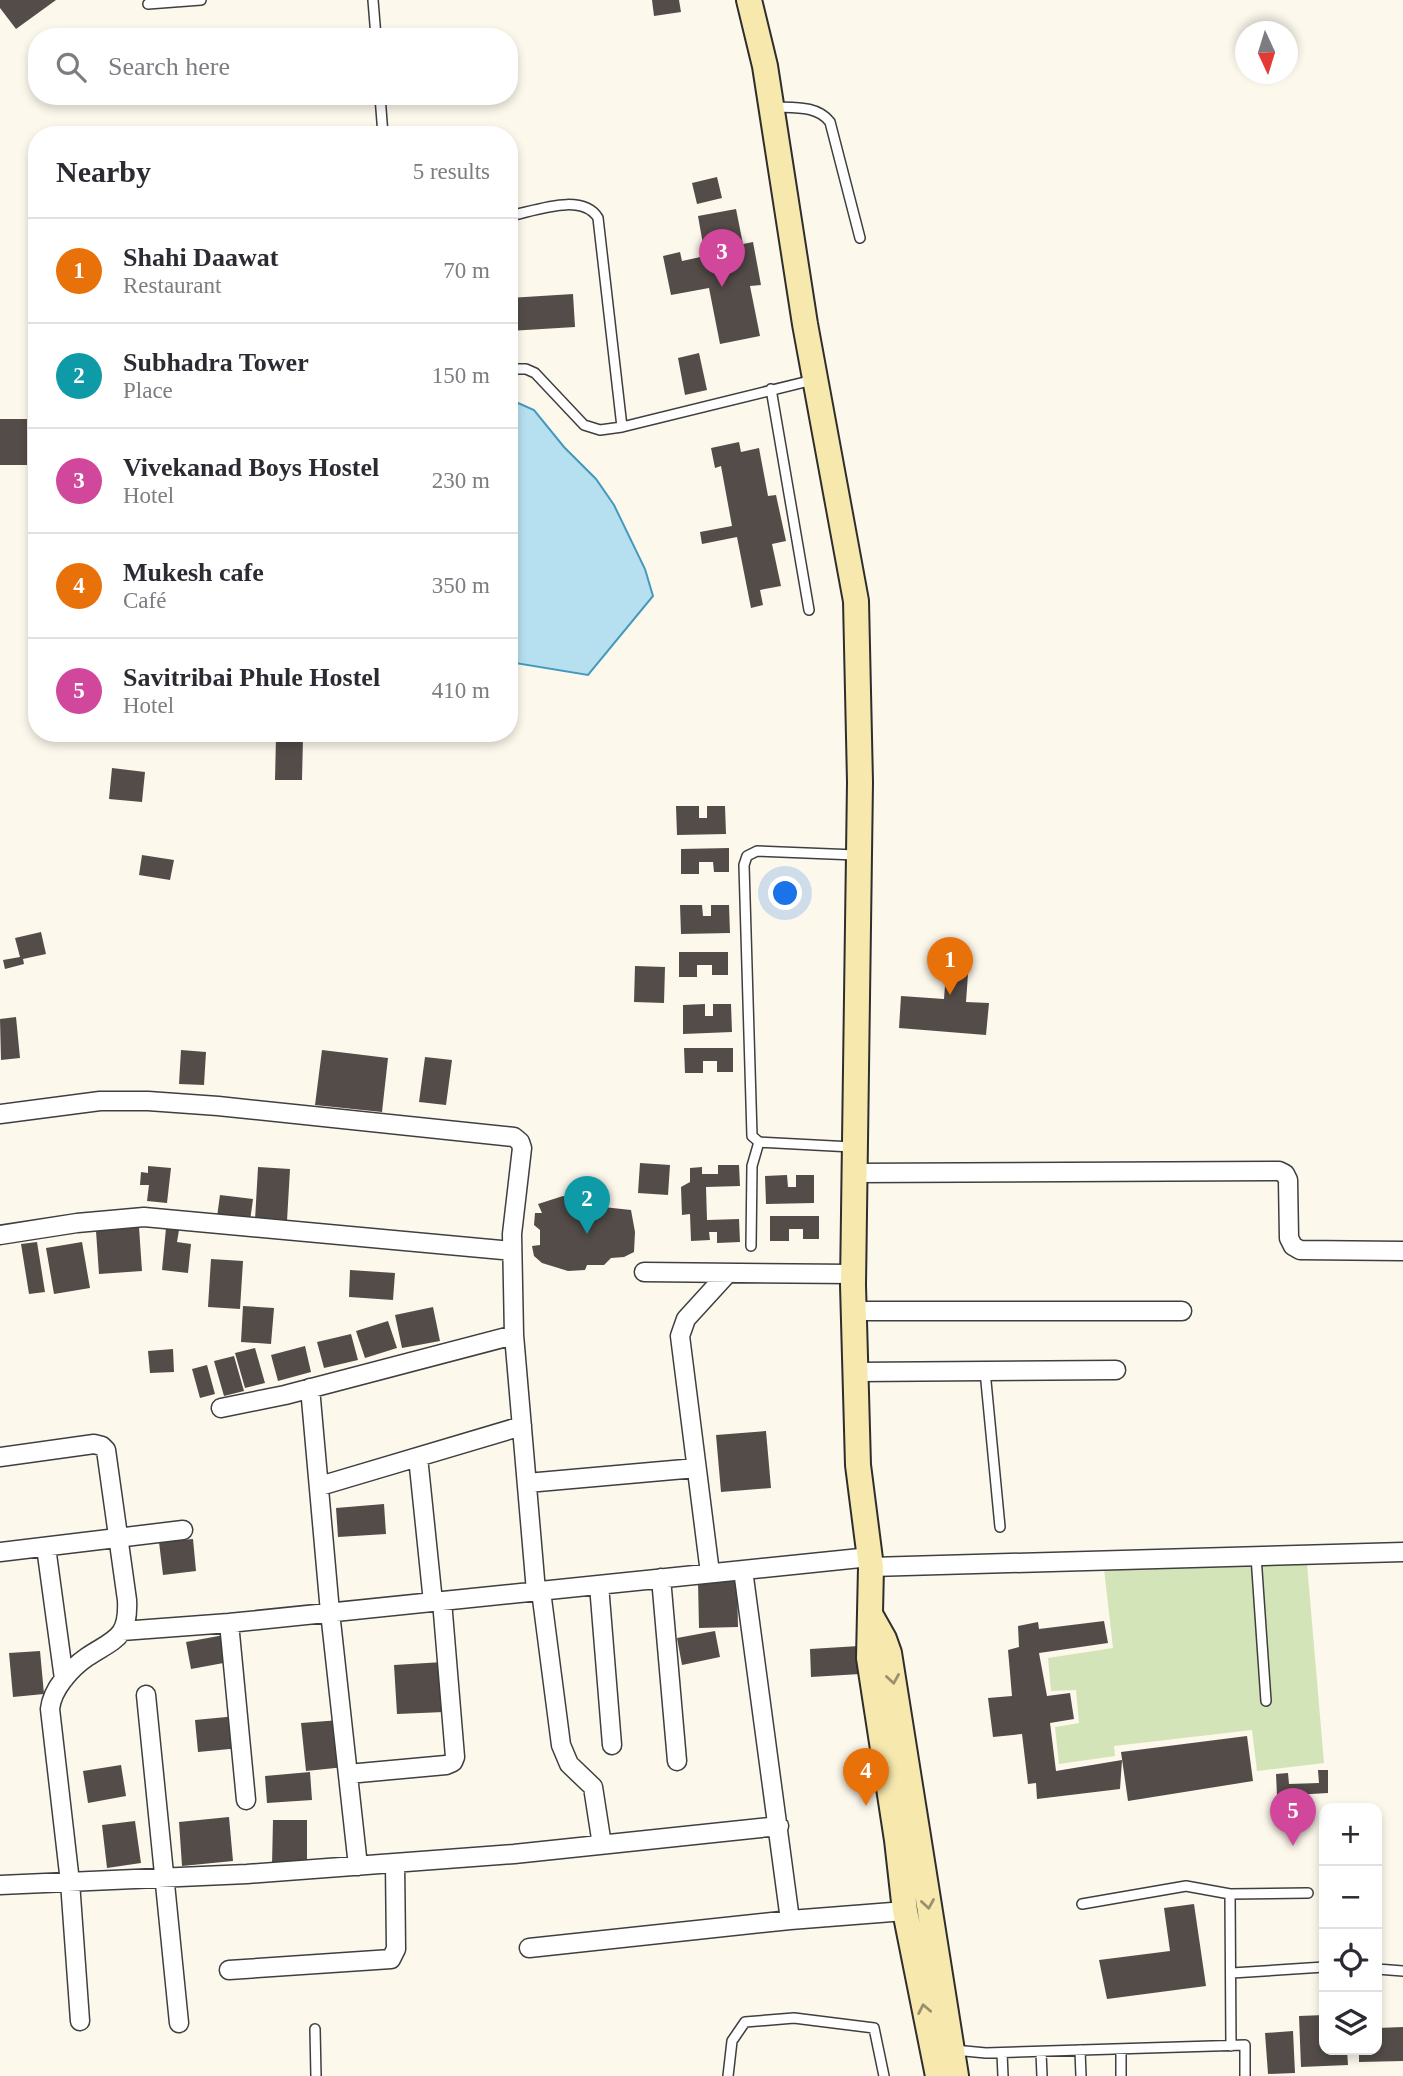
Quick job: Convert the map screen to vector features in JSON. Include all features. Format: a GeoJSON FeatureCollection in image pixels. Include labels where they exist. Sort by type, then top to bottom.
{"type":"FeatureCollection","features":[{"type":"Feature","properties":{"kind":"street"},"geometry":{"type":"LineString","coordinates":[[749,0],[765,66],[815,380],[856,601],[860,782],[853,1273],[858,1465],[871,1562],[869,1658],[905,1911],[942,2049],[956,2076]]}},
{"type":"Feature","properties":{"kind":"street"},"geometry":{"type":"LineString","coordinates":[[0,1114],[100,1101],[148,1101],[513,1137],[520,1142],[522,1148],[513,1211],[514,1335],[539,1591],[561,1745],[569,1764],[593,1787],[602,1845]]}},
{"type":"Feature","properties":{"kind":"street"},"geometry":{"type":"LineString","coordinates":[[854,1172],[1279,1171],[1285,1174],[1288,1180],[1289,1238],[1293,1246],[1300,1250],[1403,1251]]}},
{"type":"Feature","properties":{"kind":"street"},"geometry":{"type":"LineString","coordinates":[[0,1235],[77,1223],[144,1217],[512,1251]]}},
{"type":"Feature","properties":{"kind":"street"},"geometry":{"type":"LineString","coordinates":[[644,1272],[853,1273]]}},
{"type":"Feature","properties":{"kind":"street"},"geometry":{"type":"LineString","coordinates":[[710,1573],[680,1336],[686,1319],[729,1273]]}},
{"type":"Feature","properties":{"kind":"street"},"geometry":{"type":"LineString","coordinates":[[854,1311],[1182,1311]]}},
{"type":"Feature","properties":{"kind":"street"},"geometry":{"type":"LineString","coordinates":[[221,1408],[310,1388],[514,1335]]}},
{"type":"Feature","properties":{"kind":"street"},"geometry":{"type":"LineString","coordinates":[[856,1372],[1116,1370]]}},
{"type":"Feature","properties":{"kind":"street"},"geometry":{"type":"LineString","coordinates":[[310,1388],[330,1612],[358,1866]]}},
{"type":"Feature","properties":{"kind":"street"},"geometry":{"type":"LineString","coordinates":[[320,1486],[522,1426]]}},
{"type":"Feature","properties":{"kind":"street"},"geometry":{"type":"LineString","coordinates":[[0,1457],[94,1444],[106,1450],[127,1600],[126,1621],[122,1631],[108,1646],[88,1657],[64,1679],[53,1696],[50,1709],[70,1882],[80,2021]]}},
{"type":"Feature","properties":{"kind":"street"},"geometry":{"type":"LineString","coordinates":[[348,1774],[446,1765],[453,1762],[455,1757],[438,1601],[418,1457]]}},
{"type":"Feature","properties":{"kind":"street"},"geometry":{"type":"LineString","coordinates":[[527,1483],[696,1468]]}},
{"type":"Feature","properties":{"kind":"street"},"geometry":{"type":"LineString","coordinates":[[0,1552],[183,1530]]}},
{"type":"Feature","properties":{"kind":"street"},"geometry":{"type":"LineString","coordinates":[[46,1547],[64,1679]]}},
{"type":"Feature","properties":{"kind":"street"},"geometry":{"type":"LineString","coordinates":[[122,1631],[229,1623],[710,1573],[871,1562],[1403,1552]]}},
{"type":"Feature","properties":{"kind":"street"},"geometry":{"type":"LineString","coordinates":[[743,1570],[790,1920]]}},
{"type":"Feature","properties":{"kind":"street"},"geometry":{"type":"LineString","coordinates":[[661,1578],[677,1761]]}},
{"type":"Feature","properties":{"kind":"street"},"geometry":{"type":"LineString","coordinates":[[599,1585],[612,1745]]}},
{"type":"Feature","properties":{"kind":"street"},"geometry":{"type":"LineString","coordinates":[[871,1615],[889,1653],[942,2049],[938,2076]]}},
{"type":"Feature","properties":{"kind":"street"},"geometry":{"type":"LineString","coordinates":[[229,1623],[246,1800]]}},
{"type":"Feature","properties":{"kind":"street"},"geometry":{"type":"LineString","coordinates":[[146,1695],[179,2023]]}},
{"type":"Feature","properties":{"kind":"street"},"geometry":{"type":"LineString","coordinates":[[0,1885],[358,1866],[602,1845],[779,1826]]}},
{"type":"Feature","properties":{"kind":"street"},"geometry":{"type":"LineString","coordinates":[[229,1970],[391,1959],[396,1949],[395,1863]]}},
{"type":"Feature","properties":{"kind":"street"},"geometry":{"type":"LineString","coordinates":[[529,1948],[790,1920],[905,1911]]}},
{"type":"Feature","properties":{"kind":"lane"},"geometry":{"type":"LineString","coordinates":[[148,4],[201,0]]}},
{"type":"Feature","properties":{"kind":"lane"},"geometry":{"type":"LineString","coordinates":[[373,0],[375,28]]}},
{"type":"Feature","properties":{"kind":"lane"},"geometry":{"type":"LineString","coordinates":[[381,105],[382,126]]}},
{"type":"Feature","properties":{"kind":"lane"},"geometry":{"type":"LineString","coordinates":[[771,107],[816,110],[830,122],[860,238]]}},
{"type":"Feature","properties":{"kind":"lane"},"geometry":{"type":"LineString","coordinates":[[518,214],[573,204],[585,205],[594,211],[598,218],[622,427]]}},
{"type":"Feature","properties":{"kind":"lane"},"geometry":{"type":"LineString","coordinates":[[518,369],[535,373],[584,425],[600,430],[815,380]]}},
{"type":"Feature","properties":{"kind":"lane"},"geometry":{"type":"LineString","coordinates":[[771,389],[809,610]]}},
{"type":"Feature","properties":{"kind":"lane"},"geometry":{"type":"LineString","coordinates":[[854,1147],[758,1142],[752,1136],[744,865],[747,856],[757,851],[858,855]]}},
{"type":"Feature","properties":{"kind":"lane"},"geometry":{"type":"LineString","coordinates":[[751,1246],[752,1166],[758,1142]]}},
{"type":"Feature","properties":{"kind":"lane"},"geometry":{"type":"LineString","coordinates":[[985,1371],[1000,1527]]}},
{"type":"Feature","properties":{"kind":"lane"},"geometry":{"type":"LineString","coordinates":[[1256,1556],[1266,1701]]}},
{"type":"Feature","properties":{"kind":"lane"},"geometry":{"type":"LineString","coordinates":[[1082,1904],[1186,1886],[1230,1894],[1308,1893]]}},
{"type":"Feature","properties":{"kind":"lane"},"geometry":{"type":"LineString","coordinates":[[1230,1894],[1231,2046]]}},
{"type":"Feature","properties":{"kind":"lane"},"geometry":{"type":"LineString","coordinates":[[1232,1973],[1319,1967]]}},
{"type":"Feature","properties":{"kind":"lane"},"geometry":{"type":"LineString","coordinates":[[1382,1969],[1403,1971]]}},
{"type":"Feature","properties":{"kind":"lane"},"geometry":{"type":"LineString","coordinates":[[728,2076],[732,2040],[745,2022],[794,2018],[874,2028],[884,2076]]}},
{"type":"Feature","properties":{"kind":"lane"},"geometry":{"type":"LineString","coordinates":[[315,2029],[316,2076]]}},
{"type":"Feature","properties":{"kind":"lane"},"geometry":{"type":"LineString","coordinates":[[942,2049],[1002,2053],[1245,2045],[1245,2076]]}},
{"type":"Feature","properties":{"kind":"lane"},"geometry":{"type":"LineString","coordinates":[[1121,2049],[1121,2076]]}},
{"type":"Feature","properties":{"kind":"lane"},"geometry":{"type":"LineString","coordinates":[[1080,2050],[1081,2076]]}},
{"type":"Feature","properties":{"kind":"lane"},"geometry":{"type":"LineString","coordinates":[[1041,2052],[1042,2076]]}},
{"type":"Feature","properties":{"kind":"lane"},"geometry":{"type":"LineString","coordinates":[[1002,2053],[1003,2076]]}},
{"type":"Feature","properties":{"kind":"green space"},"geometry":{"type":"Polygon","coordinates":[[[1306,1552],[1324,1763],[1257,1771],[1252,1730],[1114,1746],[1115,1756],[1059,1764],[1055,1727],[1079,1723],[1076,1690],[1051,1691],[1048,1658],[1113,1648],[1103,1560],[1306,1552]]]}},
{"type":"Feature","properties":{"kind":"water"},"geometry":{"type":"Polygon","coordinates":[[[518,403],[534,410],[564,447],[596,479],[614,505],[645,569],[653,596],[588,675],[518,663],[518,403]]]}},
{"type":"Feature","properties":{"kind":"building"},"geometry":{"type":"Polygon","coordinates":[[[0,0],[56,0],[16,29],[0,8],[0,0]]]}},
{"type":"Feature","properties":{"kind":"building"},"geometry":{"type":"Polygon","coordinates":[[[652,0],[679,0],[681,12],[654,16],[652,0]]]}},
{"type":"Feature","properties":{"kind":"building"},"geometry":{"type":"Polygon","coordinates":[[[717,177],[722,198],[697,204],[692,183],[717,177]]]}},
{"type":"Feature","properties":{"kind":"building"},"geometry":{"type":"Polygon","coordinates":[[[736,209],[743,244],[753,242],[761,285],[750,286],[760,336],[720,344],[709,288],[671,295],[663,256],[680,252],[682,261],[705,256],[698,216],[736,209]]]}},
{"type":"Feature","properties":{"kind":"building"},"geometry":{"type":"Polygon","coordinates":[[[573,294],[575,327],[518,330],[518,297],[573,294]]]}},
{"type":"Feature","properties":{"kind":"building"},"geometry":{"type":"Polygon","coordinates":[[[699,353],[707,390],[685,395],[678,358],[699,353]]]}},
{"type":"Feature","properties":{"kind":"building"},"geometry":{"type":"Polygon","coordinates":[[[0,419],[27,419],[27,465],[0,465],[0,419]]]}},
{"type":"Feature","properties":{"kind":"building"},"geometry":{"type":"Polygon","coordinates":[[[739,442],[741,452],[759,448],[768,496],[776,495],[786,541],[772,544],[781,586],[760,590],[763,605],[751,608],[737,537],[702,544],[700,532],[732,526],[721,466],[715,468],[711,448],[739,442]]]}},
{"type":"Feature","properties":{"kind":"building"},"geometry":{"type":"Polygon","coordinates":[[[276,742],[303,742],[302,780],[275,780],[276,742]]]}},
{"type":"Feature","properties":{"kind":"building"},"geometry":{"type":"Polygon","coordinates":[[[112,768],[145,772],[142,802],[109,799],[112,768]]]}},
{"type":"Feature","properties":{"kind":"building"},"geometry":{"type":"Polygon","coordinates":[[[676,806],[699,806],[699,818],[707,818],[707,806],[725,806],[726,834],[677,835],[676,806]]]}},
{"type":"Feature","properties":{"kind":"building"},"geometry":{"type":"Polygon","coordinates":[[[729,848],[729,872],[714,872],[713,862],[699,862],[699,874],[681,874],[681,849],[729,848]]]}},
{"type":"Feature","properties":{"kind":"building"},"geometry":{"type":"Polygon","coordinates":[[[142,855],[174,860],[170,880],[139,875],[142,855]]]}},
{"type":"Feature","properties":{"kind":"building"},"geometry":{"type":"Polygon","coordinates":[[[680,905],[702,905],[703,916],[711,916],[711,905],[729,905],[730,933],[681,934],[680,905]]]}},
{"type":"Feature","properties":{"kind":"building"},"geometry":{"type":"Polygon","coordinates":[[[41,932],[46,954],[23,959],[24,964],[5,969],[3,960],[20,957],[15,938],[41,932]]]}},
{"type":"Feature","properties":{"kind":"building"},"geometry":{"type":"Polygon","coordinates":[[[679,952],[728,952],[728,975],[712,975],[712,965],[697,965],[697,977],[679,977],[679,952]]]}},
{"type":"Feature","properties":{"kind":"building"},"geometry":{"type":"Polygon","coordinates":[[[635,966],[665,967],[664,1003],[634,1002],[635,966]]]}},
{"type":"Feature","properties":{"kind":"building"},"geometry":{"type":"Polygon","coordinates":[[[946,972],[968,974],[966,1002],[989,1003],[986,1035],[899,1028],[901,996],[944,999],[946,972]]]}},
{"type":"Feature","properties":{"kind":"building"},"geometry":{"type":"Polygon","coordinates":[[[705,1004],[705,1016],[713,1016],[713,1004],[731,1004],[732,1032],[683,1034],[683,1005],[705,1004]]]}},
{"type":"Feature","properties":{"kind":"building"},"geometry":{"type":"Polygon","coordinates":[[[16,1017],[20,1058],[1,1060],[0,1019],[16,1017]]]}},
{"type":"Feature","properties":{"kind":"building"},"geometry":{"type":"Polygon","coordinates":[[[684,1048],[733,1048],[733,1072],[717,1072],[717,1061],[703,1061],[703,1073],[685,1073],[684,1048]]]}},
{"type":"Feature","properties":{"kind":"building"},"geometry":{"type":"Polygon","coordinates":[[[181,1050],[206,1052],[204,1085],[179,1084],[181,1050]]]}},
{"type":"Feature","properties":{"kind":"building"},"geometry":{"type":"Polygon","coordinates":[[[322,1050],[388,1058],[382,1112],[315,1105],[322,1050]]]}},
{"type":"Feature","properties":{"kind":"building"},"geometry":{"type":"Polygon","coordinates":[[[425,1057],[452,1060],[446,1105],[419,1102],[425,1057]]]}},
{"type":"Feature","properties":{"kind":"building"},"geometry":{"type":"Polygon","coordinates":[[[640,1163],[670,1165],[668,1195],[638,1193],[640,1163]]]}},
{"type":"Feature","properties":{"kind":"building"},"geometry":{"type":"Polygon","coordinates":[[[718,1165],[739,1165],[740,1186],[706,1187],[707,1220],[739,1219],[740,1242],[717,1243],[717,1232],[709,1232],[710,1240],[691,1241],[690,1214],[682,1215],[681,1187],[690,1182],[690,1168],[702,1167],[702,1174],[718,1174],[718,1165]]]}},
{"type":"Feature","properties":{"kind":"building"},"geometry":{"type":"Polygon","coordinates":[[[148,1166],[171,1168],[167,1203],[147,1201],[149,1185],[140,1185],[141,1172],[148,1173],[148,1166]]]}},
{"type":"Feature","properties":{"kind":"building"},"geometry":{"type":"Polygon","coordinates":[[[258,1167],[290,1169],[287,1221],[255,1220],[258,1167]]]}},
{"type":"Feature","properties":{"kind":"building"},"geometry":{"type":"Polygon","coordinates":[[[787,1175],[788,1187],[796,1187],[796,1175],[814,1175],[814,1203],[766,1204],[765,1176],[787,1175]]]}},
{"type":"Feature","properties":{"kind":"building"},"geometry":{"type":"Polygon","coordinates":[[[220,1195],[253,1199],[250,1221],[217,1217],[220,1195]]]}},
{"type":"Feature","properties":{"kind":"building"},"geometry":{"type":"Polygon","coordinates":[[[563,1196],[594,1206],[631,1210],[635,1232],[634,1252],[624,1257],[611,1258],[604,1265],[587,1265],[585,1270],[568,1271],[542,1263],[534,1256],[532,1246],[540,1245],[540,1230],[534,1225],[535,1213],[542,1213],[538,1204],[563,1196]]]}},
{"type":"Feature","properties":{"kind":"building"},"geometry":{"type":"Polygon","coordinates":[[[770,1216],[819,1216],[819,1239],[803,1239],[803,1229],[789,1229],[789,1241],[770,1241],[770,1216]]]}},
{"type":"Feature","properties":{"kind":"building"},"geometry":{"type":"Polygon","coordinates":[[[139,1227],[142,1271],[99,1274],[96,1231],[139,1227]]]}},
{"type":"Feature","properties":{"kind":"building"},"geometry":{"type":"Polygon","coordinates":[[[166,1228],[179,1230],[177,1242],[191,1244],[188,1273],[162,1270],[166,1228]]]}},
{"type":"Feature","properties":{"kind":"building"},"geometry":{"type":"Polygon","coordinates":[[[37,1242],[45,1292],[29,1294],[21,1244],[37,1242]]]}},
{"type":"Feature","properties":{"kind":"building"},"geometry":{"type":"Polygon","coordinates":[[[82,1242],[90,1288],[54,1294],[46,1248],[82,1242]]]}},
{"type":"Feature","properties":{"kind":"building"},"geometry":{"type":"Polygon","coordinates":[[[211,1259],[243,1261],[240,1309],[208,1307],[211,1259]]]}},
{"type":"Feature","properties":{"kind":"building"},"geometry":{"type":"Polygon","coordinates":[[[350,1270],[395,1273],[393,1300],[349,1297],[350,1270]]]}},
{"type":"Feature","properties":{"kind":"building"},"geometry":{"type":"Polygon","coordinates":[[[243,1306],[274,1308],[271,1344],[241,1342],[243,1306]]]}},
{"type":"Feature","properties":{"kind":"building"},"geometry":{"type":"Polygon","coordinates":[[[433,1307],[440,1341],[402,1348],[395,1315],[433,1307]]]}},
{"type":"Feature","properties":{"kind":"building"},"geometry":{"type":"Polygon","coordinates":[[[388,1321],[397,1348],[365,1358],[356,1331],[388,1321]]]}},
{"type":"Feature","properties":{"kind":"building"},"geometry":{"type":"Polygon","coordinates":[[[351,1334],[358,1360],[324,1368],[317,1342],[351,1334]]]}},
{"type":"Feature","properties":{"kind":"building"},"geometry":{"type":"Polygon","coordinates":[[[305,1346],[311,1372],[278,1381],[271,1355],[305,1346]]]}},
{"type":"Feature","properties":{"kind":"building"},"geometry":{"type":"Polygon","coordinates":[[[255,1348],[265,1383],[245,1388],[235,1353],[255,1348]]]}},
{"type":"Feature","properties":{"kind":"building"},"geometry":{"type":"Polygon","coordinates":[[[173,1349],[174,1372],[150,1373],[148,1351],[173,1349]]]}},
{"type":"Feature","properties":{"kind":"building"},"geometry":{"type":"Polygon","coordinates":[[[234,1356],[244,1391],[224,1396],[214,1361],[234,1356]]]}},
{"type":"Feature","properties":{"kind":"building"},"geometry":{"type":"Polygon","coordinates":[[[207,1365],[215,1394],[200,1398],[192,1369],[207,1365]]]}},
{"type":"Feature","properties":{"kind":"building"},"geometry":{"type":"Polygon","coordinates":[[[766,1431],[771,1488],[721,1492],[716,1435],[766,1431]]]}},
{"type":"Feature","properties":{"kind":"building"},"geometry":{"type":"Polygon","coordinates":[[[384,1504],[386,1534],[338,1537],[336,1508],[384,1504]]]}},
{"type":"Feature","properties":{"kind":"building"},"geometry":{"type":"Polygon","coordinates":[[[193,1539],[196,1571],[163,1575],[159,1542],[193,1539]]]}},
{"type":"Feature","properties":{"kind":"building"},"geometry":{"type":"Polygon","coordinates":[[[737,1580],[738,1627],[699,1628],[698,1581],[737,1580]]]}},
{"type":"Feature","properties":{"kind":"building"},"geometry":{"type":"Polygon","coordinates":[[[1104,1621],[1108,1643],[1039,1653],[1047,1696],[1070,1693],[1074,1719],[1050,1723],[1056,1771],[1122,1760],[1120,1789],[1037,1799],[1036,1783],[1028,1784],[1022,1734],[993,1737],[988,1698],[1012,1696],[1008,1650],[1019,1647],[1018,1626],[1038,1622],[1039,1629],[1104,1621]]]}},
{"type":"Feature","properties":{"kind":"building"},"geometry":{"type":"Polygon","coordinates":[[[715,1631],[720,1657],[682,1665],[677,1638],[715,1631]]]}},
{"type":"Feature","properties":{"kind":"building"},"geometry":{"type":"Polygon","coordinates":[[[224,1635],[229,1662],[191,1669],[186,1642],[224,1635]]]}},
{"type":"Feature","properties":{"kind":"building"},"geometry":{"type":"Polygon","coordinates":[[[859,1646],[860,1674],[811,1677],[810,1649],[859,1646]]]}},
{"type":"Feature","properties":{"kind":"building"},"geometry":{"type":"Polygon","coordinates":[[[40,1651],[44,1694],[13,1697],[9,1653],[40,1651]]]}},
{"type":"Feature","properties":{"kind":"building"},"geometry":{"type":"Polygon","coordinates":[[[443,1662],[444,1712],[397,1714],[394,1665],[443,1662]]]}},
{"type":"Feature","properties":{"kind":"building"},"geometry":{"type":"Polygon","coordinates":[[[237,1716],[240,1748],[198,1752],[195,1720],[237,1716]]]}},
{"type":"Feature","properties":{"kind":"building"},"geometry":{"type":"Polygon","coordinates":[[[340,1720],[345,1767],[306,1771],[301,1723],[340,1720]]]}},
{"type":"Feature","properties":{"kind":"building"},"geometry":{"type":"Polygon","coordinates":[[[1247,1736],[1253,1781],[1128,1801],[1121,1752],[1247,1736]]]}},
{"type":"Feature","properties":{"kind":"building"},"geometry":{"type":"Polygon","coordinates":[[[121,1765],[126,1796],[88,1803],[83,1771],[121,1765]]]}},
{"type":"Feature","properties":{"kind":"building"},"geometry":{"type":"Polygon","coordinates":[[[1318,1770],[1328,1770],[1328,1793],[1277,1796],[1276,1774],[1288,1773],[1289,1784],[1319,1783],[1318,1770]]]}},
{"type":"Feature","properties":{"kind":"building"},"geometry":{"type":"Polygon","coordinates":[[[310,1772],[312,1800],[267,1803],[265,1776],[310,1772]]]}},
{"type":"Feature","properties":{"kind":"building"},"geometry":{"type":"Polygon","coordinates":[[[229,1817],[233,1861],[182,1866],[179,1822],[229,1817]]]}},
{"type":"Feature","properties":{"kind":"building"},"geometry":{"type":"Polygon","coordinates":[[[273,1820],[307,1820],[307,1865],[272,1865],[273,1820]]]}},
{"type":"Feature","properties":{"kind":"building"},"geometry":{"type":"Polygon","coordinates":[[[135,1821],[141,1863],[107,1868],[102,1825],[135,1821]]]}},
{"type":"Feature","properties":{"kind":"building"},"geometry":{"type":"Polygon","coordinates":[[[1194,1904],[1206,1986],[1107,1999],[1099,1960],[1170,1951],[1164,1908],[1194,1904]]]}},
{"type":"Feature","properties":{"kind":"building"},"geometry":{"type":"Polygon","coordinates":[[[1319,2015],[1319,2055],[1347,2055],[1348,2065],[1301,2067],[1299,2016],[1319,2015]]]}},
{"type":"Feature","properties":{"kind":"building"},"geometry":{"type":"Polygon","coordinates":[[[1403,2027],[1403,2061],[1359,2062],[1359,2055],[1382,2055],[1382,2028],[1403,2027]]]}},
{"type":"Feature","properties":{"kind":"building"},"geometry":{"type":"Polygon","coordinates":[[[1293,2031],[1295,2073],[1268,2074],[1265,2033],[1293,2031]]]}},
{"type":"Feature","properties":{"kind":"place","name":"Vivekanad Boys Hostel"},"geometry":{"type":"Point","coordinates":[722,287]}},
{"type":"Feature","properties":{"kind":"place","name":"Shahi Daawat"},"geometry":{"type":"Point","coordinates":[950,995]}},
{"type":"Feature","properties":{"kind":"place","name":"Subhadra Tower"},"geometry":{"type":"Point","coordinates":[587,1234]}},
{"type":"Feature","properties":{"kind":"place","name":"Mukesh cafe"},"geometry":{"type":"Point","coordinates":[866,1806]}},
{"type":"Feature","properties":{"kind":"place","name":"Savitribai Phule Hostel"},"geometry":{"type":"Point","coordinates":[1293,1846]}}]}
